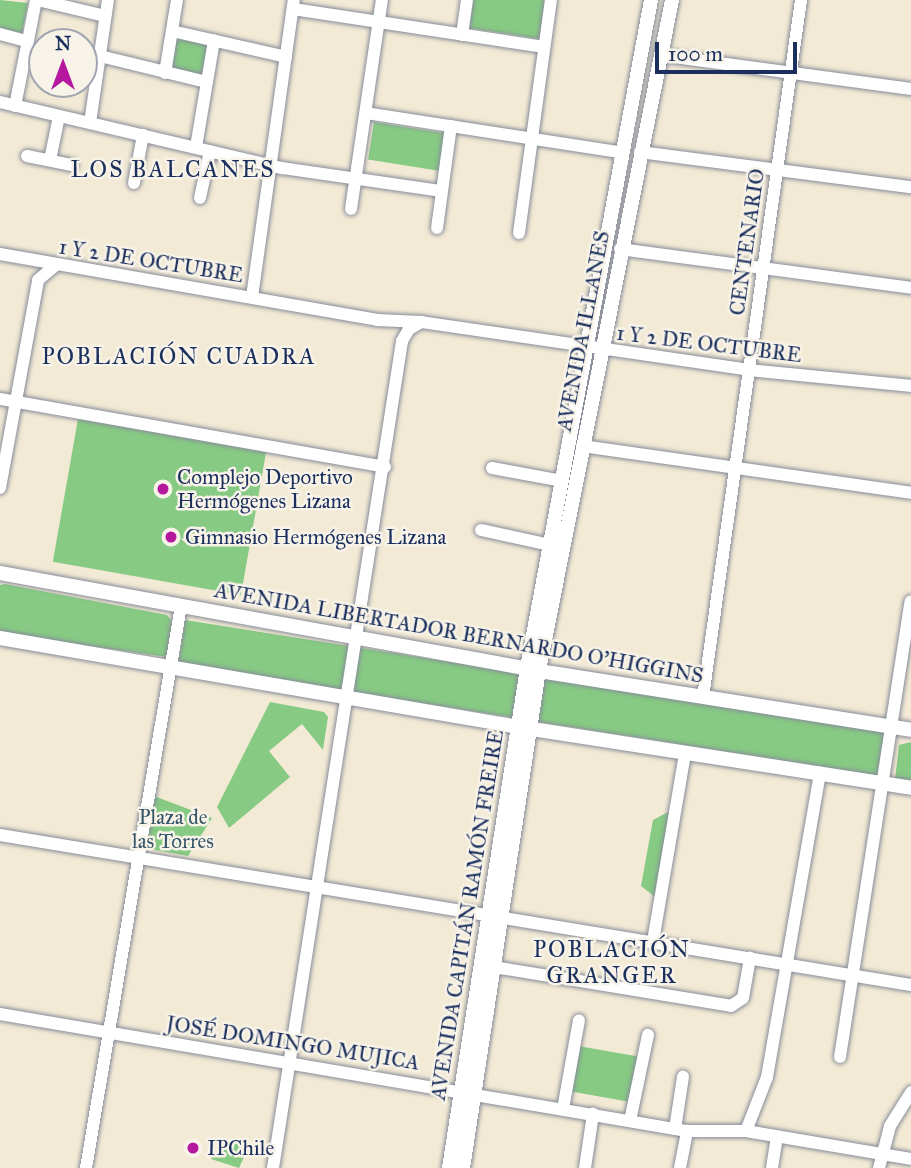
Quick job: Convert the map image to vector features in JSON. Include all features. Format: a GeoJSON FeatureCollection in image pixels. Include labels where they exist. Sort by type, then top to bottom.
{"type":"FeatureCollection","features":[{"type":"Feature","properties":{"kind":"main road","name":"AVENIDA ILLANES"},"geometry":{"type":"LineString","coordinates":[[533,669],[583,446],[623,153],[651,0]]}},
{"type":"Feature","properties":{"kind":"main road","name":"AVENIDA ILLANES"},"geometry":{"type":"LineString","coordinates":[[533,669],[550,545],[562,481],[620,249],[672,0]]}},
{"type":"Feature","properties":{"kind":"main road","name":"AVENIDA LIBERTADOR BERNARDO O'HIGGINS"},"geometry":{"type":"LineString","coordinates":[[0,573],[533,669],[911,730]]}},
{"type":"Feature","properties":{"kind":"main road"},"geometry":{"type":"LineString","coordinates":[[0,638],[525,728],[911,788]]}},
{"type":"Feature","properties":{"kind":"main road","name":"AVENIDA CAPITÁN RAMÓN FREIRE"},"geometry":{"type":"LineString","coordinates":[[463,1168],[468,1092],[533,669]]}},
{"type":"Feature","properties":{"kind":"main road","name":"AVENIDA CAPITÁN RAMÓN FREIRE"},"geometry":{"type":"LineString","coordinates":[[449,1168],[494,967],[496,915]]}},
{"type":"Feature","properties":{"kind":"street"},"geometry":{"type":"LineString","coordinates":[[15,106],[37,0],[105,16]]}},
{"type":"Feature","properties":{"kind":"street"},"geometry":{"type":"LineString","coordinates":[[90,122],[108,0]]}},
{"type":"Feature","properties":{"kind":"street"},"geometry":{"type":"LineString","coordinates":[[165,73],[177,0]]}},
{"type":"Feature","properties":{"kind":"street"},"geometry":{"type":"LineString","coordinates":[[351,209],[383,0]]}},
{"type":"Feature","properties":{"kind":"street"},"geometry":{"type":"LineString","coordinates":[[462,35],[467,0]]}},
{"type":"Feature","properties":{"kind":"street"},"geometry":{"type":"LineString","coordinates":[[519,233],[551,0]]}},
{"type":"Feature","properties":{"kind":"street","name":"CENTENARIO"},"geometry":{"type":"LineString","coordinates":[[704,697],[801,0]]}},
{"type":"Feature","properties":{"kind":"street"},"geometry":{"type":"LineString","coordinates":[[252,297],[293,4],[379,22],[544,47]]}},
{"type":"Feature","properties":{"kind":"street"},"geometry":{"type":"LineString","coordinates":[[172,31],[285,57]]}},
{"type":"Feature","properties":{"kind":"street"},"geometry":{"type":"LineString","coordinates":[[0,34],[27,41]]}},
{"type":"Feature","properties":{"kind":"street"},"geometry":{"type":"LineString","coordinates":[[196,147],[214,41]]}},
{"type":"Feature","properties":{"kind":"street"},"geometry":{"type":"LineString","coordinates":[[660,55],[911,89]]}},
{"type":"Feature","properties":{"kind":"street"},"geometry":{"type":"LineString","coordinates":[[100,56],[207,82]]}},
{"type":"Feature","properties":{"kind":"street"},"geometry":{"type":"LineString","coordinates":[[0,102],[271,164],[357,180],[441,191]]}},
{"type":"Feature","properties":{"kind":"street"},"geometry":{"type":"LineString","coordinates":[[366,113],[623,153]]}},
{"type":"Feature","properties":{"kind":"street"},"geometry":{"type":"LineString","coordinates":[[50,160],[59,116]]}},
{"type":"Feature","properties":{"kind":"street"},"geometry":{"type":"LineString","coordinates":[[437,228],[451,126]]}},
{"type":"Feature","properties":{"kind":"street"},"geometry":{"type":"LineString","coordinates":[[134,183],[143,135]]}},
{"type":"Feature","properties":{"kind":"street"},"geometry":{"type":"LineString","coordinates":[[200,198],[210,150]]}},
{"type":"Feature","properties":{"kind":"street"},"geometry":{"type":"LineString","coordinates":[[640,152],[911,187]]}},
{"type":"Feature","properties":{"kind":"street"},"geometry":{"type":"LineString","coordinates":[[27,156],[72,165]]}},
{"type":"Feature","properties":{"kind":"street"},"geometry":{"type":"LineString","coordinates":[[620,249],[911,288]]}},
{"type":"Feature","properties":{"kind":"street","name":"1 Y 2 DE OCTUBRE"},"geometry":{"type":"LineString","coordinates":[[0,254],[377,320],[421,322],[749,370],[911,386]]}},
{"type":"Feature","properties":{"kind":"street"},"geometry":{"type":"LineString","coordinates":[[0,488],[38,280],[27,259]]}},
{"type":"Feature","properties":{"kind":"street"},"geometry":{"type":"LineString","coordinates":[[38,280],[56,265]]}},
{"type":"Feature","properties":{"kind":"street","name":"1 Y 2 DE OCTUBRE"},"geometry":{"type":"LineString","coordinates":[[377,320],[394,329],[402,341]]}},
{"type":"Feature","properties":{"kind":"street"},"geometry":{"type":"LineString","coordinates":[[273,1168],[355,636],[385,467],[402,341],[409,329],[421,322]]}},
{"type":"Feature","properties":{"kind":"street"},"geometry":{"type":"LineString","coordinates":[[0,399],[385,467]]}},
{"type":"Feature","properties":{"kind":"street"},"geometry":{"type":"LineString","coordinates":[[583,446],[911,493]]}},
{"type":"Feature","properties":{"kind":"street"},"geometry":{"type":"LineString","coordinates":[[492,468],[562,481]]}},
{"type":"Feature","properties":{"kind":"street"},"geometry":{"type":"LineString","coordinates":[[481,530],[550,545]]}},
{"type":"Feature","properties":{"kind":"street"},"geometry":{"type":"LineString","coordinates":[[840,1057],[886,784],[911,601]]}},
{"type":"Feature","properties":{"kind":"street"},"geometry":{"type":"LineString","coordinates":[[86,1168],[181,606]]}},
{"type":"Feature","properties":{"kind":"street"},"geometry":{"type":"LineString","coordinates":[[653,941],[685,753]]}},
{"type":"Feature","properties":{"kind":"street"},"geometry":{"type":"LineString","coordinates":[[746,1131],[767,1077],[820,773]]}},
{"type":"Feature","properties":{"kind":"street"},"geometry":{"type":"LineString","coordinates":[[0,835],[911,985]]}},
{"type":"Feature","properties":{"kind":"street"},"geometry":{"type":"LineString","coordinates":[[494,967],[731,1006],[743,998],[750,958]]}},
{"type":"Feature","properties":{"kind":"street","name":"JOSÉ DOMINGO MUJICA"},"geometry":{"type":"LineString","coordinates":[[0,1014],[681,1130],[746,1131],[911,1159]]}},
{"type":"Feature","properties":{"kind":"street"},"geometry":{"type":"LineString","coordinates":[[563,1109],[579,1020]]}},
{"type":"Feature","properties":{"kind":"street"},"geometry":{"type":"LineString","coordinates":[[630,1121],[648,1035]]}},
{"type":"Feature","properties":{"kind":"street"},"geometry":{"type":"LineString","coordinates":[[680,1168],[683,1077]]}},
{"type":"Feature","properties":{"kind":"street"},"geometry":{"type":"LineString","coordinates":[[879,1168],[890,1126],[911,1092]]}},
{"type":"Feature","properties":{"kind":"street"},"geometry":{"type":"LineString","coordinates":[[585,1168],[593,1114]]}},
{"type":"Feature","properties":{"kind":"street"},"geometry":{"type":"LineString","coordinates":[[772,1168],[777,1136]]}},
{"type":"Feature","properties":{"kind":"green space"},"geometry":{"type":"Polygon","coordinates":[[[0,0],[28,3],[22,33],[0,28],[0,0]]]}},
{"type":"Feature","properties":{"kind":"green space"},"geometry":{"type":"Polygon","coordinates":[[[473,0],[546,0],[541,39],[469,28],[473,0]]]}},
{"type":"Feature","properties":{"kind":"green space"},"geometry":{"type":"Polygon","coordinates":[[[175,35],[210,42],[204,76],[168,69],[175,35]]]}},
{"type":"Feature","properties":{"kind":"green space"},"geometry":{"type":"Polygon","coordinates":[[[374,122],[446,133],[440,171],[368,160],[374,122]]]}},
{"type":"Feature","properties":{"kind":"green space","name":"Complejo Deportivo Hermógenes Lizana"},"geometry":{"type":"Polygon","coordinates":[[[78,419],[266,452],[241,595],[53,562],[78,419]]]}},
{"type":"Feature","properties":{"kind":"green space"},"geometry":{"type":"Polygon","coordinates":[[[0,585],[167,615],[172,621],[167,657],[0,633],[0,585]]]}},
{"type":"Feature","properties":{"kind":"green space"},"geometry":{"type":"Polygon","coordinates":[[[185,620],[522,673],[515,718],[178,664],[185,620]]]}},
{"type":"Feature","properties":{"kind":"green space"},"geometry":{"type":"Polygon","coordinates":[[[544,674],[889,729],[881,776],[536,721],[544,674]]]}},
{"type":"Feature","properties":{"kind":"green space"},"geometry":{"type":"Polygon","coordinates":[[[270,702],[324,712],[328,717],[323,750],[302,724],[269,751],[290,777],[229,828],[217,807],[270,702]]]}},
{"type":"Feature","properties":{"kind":"green space"},"geometry":{"type":"Polygon","coordinates":[[[911,742],[911,782],[895,780],[899,745],[911,742]]]}},
{"type":"Feature","properties":{"kind":"green space","name":"Plaza de las Torres"},"geometry":{"type":"Polygon","coordinates":[[[154,796],[212,818],[188,856],[144,848],[154,796]]]}},
{"type":"Feature","properties":{"kind":"green space"},"geometry":{"type":"Polygon","coordinates":[[[670,811],[655,897],[641,886],[653,820],[670,811]]]}},
{"type":"Feature","properties":{"kind":"green space"},"geometry":{"type":"Polygon","coordinates":[[[578,1046],[641,1057],[633,1102],[570,1091],[578,1046]]]}},
{"type":"Feature","properties":{"kind":"green space"},"geometry":{"type":"Polygon","coordinates":[[[220,1141],[249,1146],[239,1168],[211,1159],[212,1154],[218,1154],[220,1141]]]}},
{"type":"Feature","properties":{"kind":"place","name":"Complejo Deportivo Hermógenes Lizana"},"geometry":{"type":"Point","coordinates":[163,489]}},
{"type":"Feature","properties":{"kind":"place","name":"Gimnasio Hermógenes Lizana"},"geometry":{"type":"Point","coordinates":[171,537]}},
{"type":"Feature","properties":{"kind":"place","name":"IPChile"},"geometry":{"type":"Point","coordinates":[193,1148]}},
{"type":"Feature","properties":{"kind":"district","name":"LOS BALCANES"},"geometry":{"type":"Point","coordinates":[173,169]}},
{"type":"Feature","properties":{"kind":"district","name":"POBLACIÓN CUADRA"},"geometry":{"type":"Point","coordinates":[179,356]}},
{"type":"Feature","properties":{"kind":"district","name":"POBLACIÓN GRANGER"},"geometry":{"type":"Point","coordinates":[612,962]}}]}
